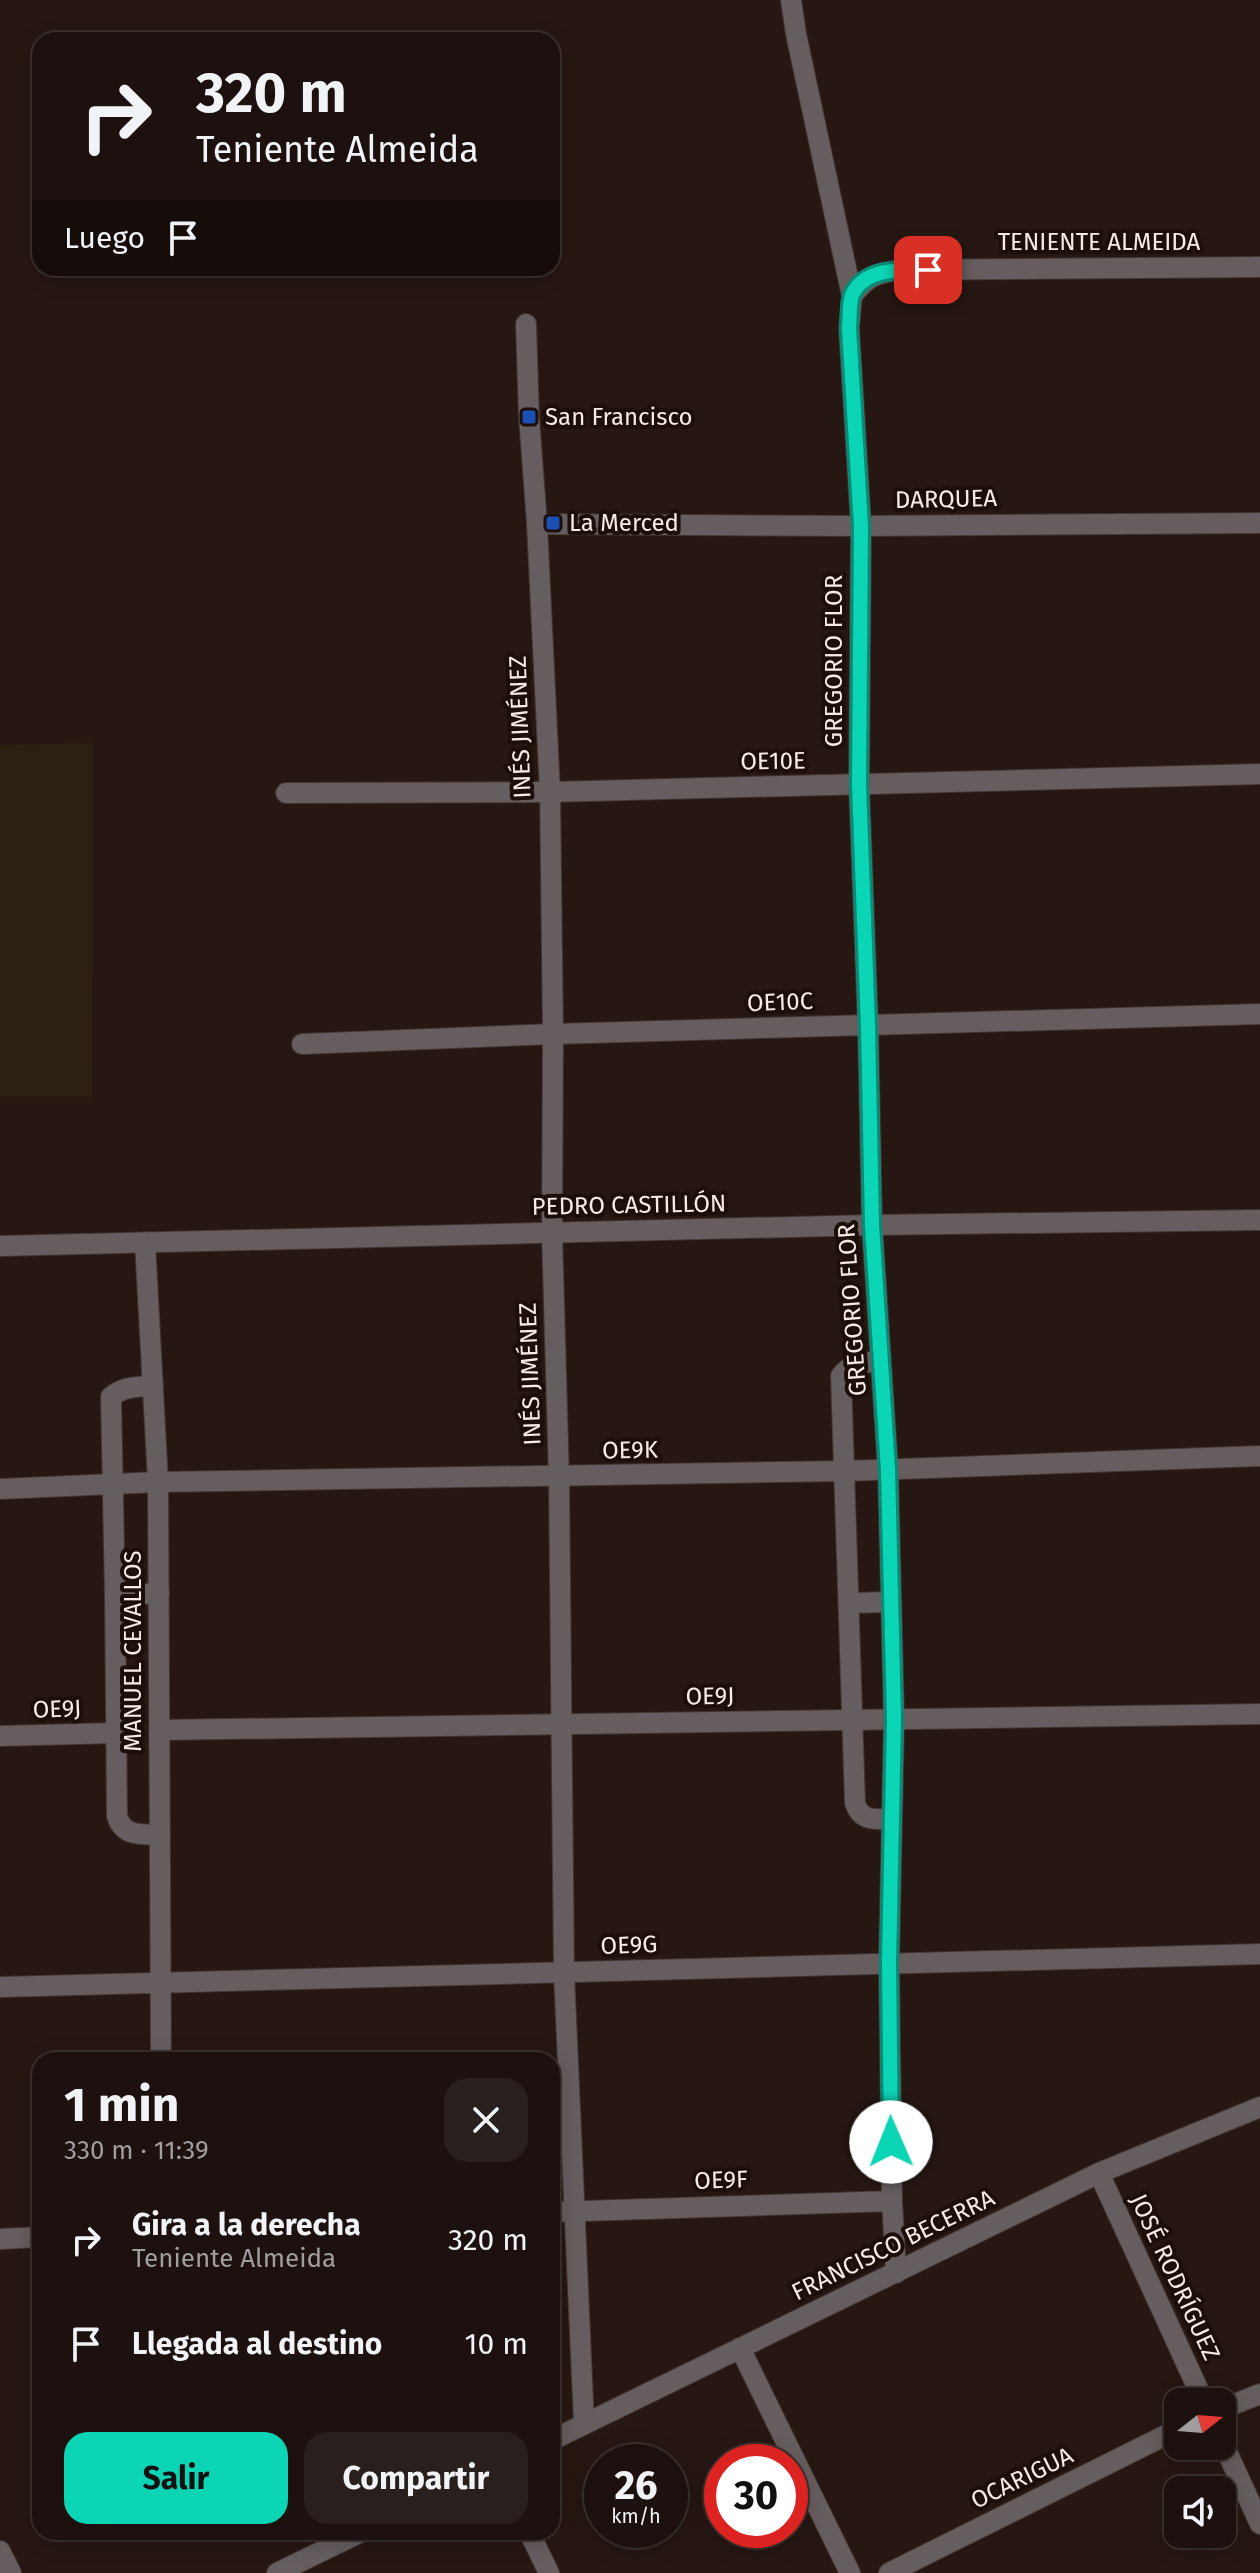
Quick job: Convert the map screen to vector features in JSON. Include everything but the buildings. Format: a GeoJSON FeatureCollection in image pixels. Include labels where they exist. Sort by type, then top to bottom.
{"type":"FeatureCollection","features":[{"type":"Feature","properties":{"kind":"street","name":"GREGORIO FLOR"},"geometry":{"type":"LineString","coordinates":[[791,0],[852,296],[849,328],[861,526],[859,785],[872,1225],[888,1470],[894,1719],[889,1963],[896,2273]]}},
{"type":"Feature","properties":{"kind":"street","name":"TENIENTE ALMEIDA"},"geometry":{"type":"LineString","coordinates":[[852,296],[865,280],[898,270],[1260,267]]}},
{"type":"Feature","properties":{"kind":"street","name":"INÉS JIMÉNEZ"},"geometry":{"type":"LineString","coordinates":[[526,324],[550,792],[552,1233],[559,1478],[564,1973],[584,2424]]}},
{"type":"Feature","properties":{"kind":"street","name":"DARQUEA"},"geometry":{"type":"LineString","coordinates":[[537,524],[861,526],[1260,523]]}},
{"type":"Feature","properties":{"kind":"street","name":"OE10E"},"geometry":{"type":"LineString","coordinates":[[286,793],[550,792],[1260,774]]}},
{"type":"Feature","properties":{"kind":"street","name":"OE10C"},"geometry":{"type":"LineString","coordinates":[[302,1044],[1260,1014]]}},
{"type":"Feature","properties":{"kind":"street","name":"PEDRO CASTILLÓN"},"geometry":{"type":"LineString","coordinates":[[0,1246],[872,1225],[1260,1220]]}},
{"type":"Feature","properties":{"kind":"street","name":"MANUEL CEVALLOS"},"geometry":{"type":"LineString","coordinates":[[145,1242],[158,1482],[161,2052]]}},
{"type":"Feature","properties":{"kind":"street"},"geometry":{"type":"LineString","coordinates":[[881,1361],[853,1365],[841,1376],[855,1803],[862,1816],[869,1820],[892,1819]]}},
{"type":"Feature","properties":{"kind":"street"},"geometry":{"type":"LineString","coordinates":[[153,1386],[119,1390],[111,1397],[110,1407],[114,1484],[117,1816],[119,1826],[131,1833],[160,1835]]}},
{"type":"Feature","properties":{"kind":"street","name":"OE9K"},"geometry":{"type":"LineString","coordinates":[[0,1489],[158,1482],[559,1478],[888,1470],[1260,1456]]}},
{"type":"Feature","properties":{"kind":"street"},"geometry":{"type":"LineString","coordinates":[[115,1596],[159,1593]]}},
{"type":"Feature","properties":{"kind":"street"},"geometry":{"type":"LineString","coordinates":[[850,1603],[891,1602]]}},
{"type":"Feature","properties":{"kind":"street","name":"OE9J"},"geometry":{"type":"LineString","coordinates":[[161,1730],[1260,1714]]}},
{"type":"Feature","properties":{"kind":"street","name":"OE9J"},"geometry":{"type":"LineString","coordinates":[[0,1736],[116,1733]]}},
{"type":"Feature","properties":{"kind":"street","name":"OE9G"},"geometry":{"type":"LineString","coordinates":[[0,1987],[1260,1954]]}},
{"type":"Feature","properties":{"kind":"street","name":"FRANCISCO BECERRA"},"geometry":{"type":"LineString","coordinates":[[560,2436],[1099,2173],[1260,2107]]}},
{"type":"Feature","properties":{"kind":"street","name":"JOSÉ RODRÍGUEZ"},"geometry":{"type":"LineString","coordinates":[[1099,2173],[1198,2388]]}},
{"type":"Feature","properties":{"kind":"street","name":"OE9F"},"geometry":{"type":"LineString","coordinates":[[560,2212],[892,2201]]}},
{"type":"Feature","properties":{"kind":"street"},"geometry":{"type":"LineString","coordinates":[[0,2239],[32,2237]]}},
{"type":"Feature","properties":{"kind":"street"},"geometry":{"type":"LineString","coordinates":[[740,2348],[850,2573]]}},
{"type":"Feature","properties":{"kind":"street"},"geometry":{"type":"LineString","coordinates":[[1236,2403],[1260,2394]]}},
{"type":"Feature","properties":{"kind":"street","name":"OCARIGUA"},"geometry":{"type":"LineString","coordinates":[[889,2573],[1164,2436]]}},
{"type":"Feature","properties":{"kind":"street"},"geometry":{"type":"LineString","coordinates":[[1231,2460],[1260,2524]]}},
{"type":"Feature","properties":{"kind":"street"},"geometry":{"type":"LineString","coordinates":[[277,2573],[345,2540]]}},
{"type":"Feature","properties":{"kind":"street"},"geometry":{"type":"LineString","coordinates":[[533,2540],[549,2573]]}},
{"type":"Feature","properties":{"kind":"street"},"geometry":{"type":"LineString","coordinates":[[0,2551],[11,2573]]}},
{"type":"Feature","properties":{"kind":"shaded area"},"geometry":{"type":"Polygon","coordinates":[[[93,743],[92,1097],[0,1097],[0,745],[93,743]]]}},
{"type":"Feature","properties":{"kind":"place","name":"San Francisco"},"geometry":{"type":"Point","coordinates":[529,417]}},
{"type":"Feature","properties":{"kind":"place","name":"La Merced"},"geometry":{"type":"Point","coordinates":[553,523]}},
{"type":"Feature","properties":{"kind":"route"},"geometry":{"type":"LineString","coordinates":[[891,2142],[889,1963],[894,1719],[888,1470],[872,1225],[859,785],[861,526],[849,328],[852,296],[865,280],[898,270],[928,270]]}}]}
